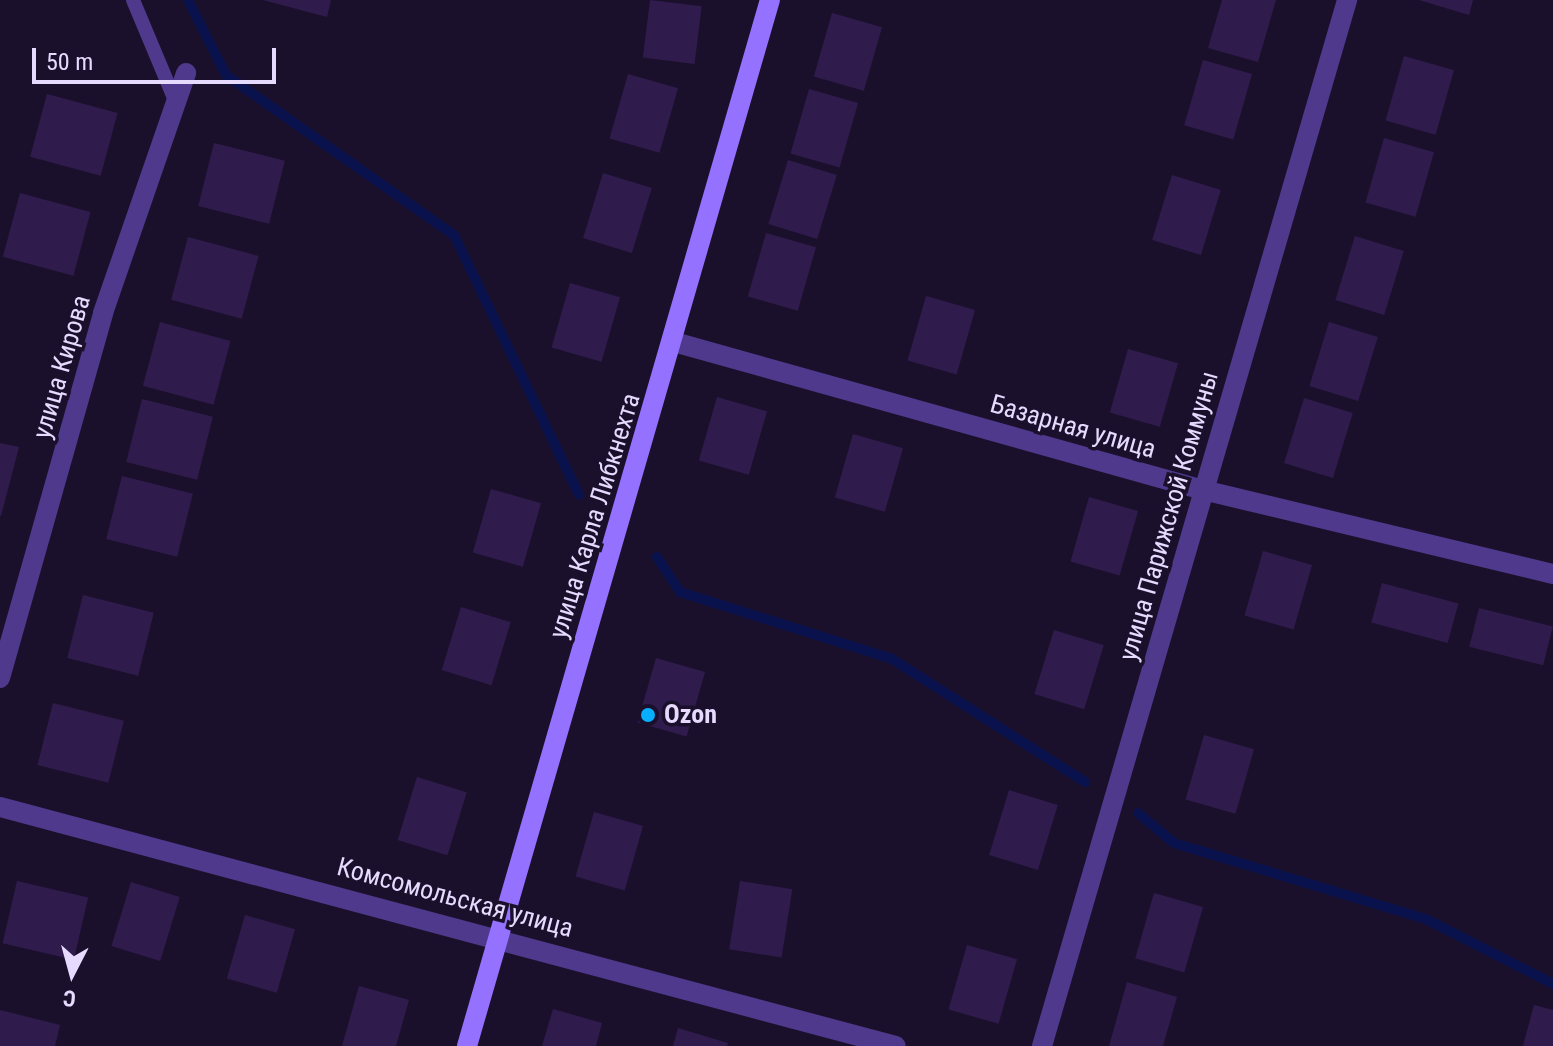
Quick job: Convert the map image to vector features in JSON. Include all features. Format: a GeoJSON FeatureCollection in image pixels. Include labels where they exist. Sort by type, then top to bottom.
{"type":"FeatureCollection","features":[{"type":"Feature","properties":{"kind":"main road","name":"улица Карла Либкнехта"},"geometry":{"type":"LineString","coordinates":[[467,1046],[674,342],[770,0]]}},
{"type":"Feature","properties":{"kind":"street","name":"улица Парижской Коммуны"},"geometry":{"type":"LineString","coordinates":[[1042,1046],[1347,0]]}},
{"type":"Feature","properties":{"kind":"street","name":"улица Кирова"},"geometry":{"type":"LineString","coordinates":[[0,678],[103,313],[186,73]]}},
{"type":"Feature","properties":{"kind":"street","name":"Базарная улица"},"geometry":{"type":"LineString","coordinates":[[674,342],[1203,490],[1553,574]]}},
{"type":"Feature","properties":{"kind":"street","name":"Комсомольская улица"},"geometry":{"type":"LineString","coordinates":[[0,807],[498,934],[896,1046]]}},
{"type":"Feature","properties":{"kind":"lane"},"geometry":{"type":"LineString","coordinates":[[133,0],[176,103]]}},
{"type":"Feature","properties":{"kind":"building"},"geometry":{"type":"Polygon","coordinates":[[[263,0],[331,0],[327,17],[263,0]]]}},
{"type":"Feature","properties":{"kind":"building"},"geometry":{"type":"Polygon","coordinates":[[[650,0],[702,6],[695,64],[643,58],[650,0]]]}},
{"type":"Feature","properties":{"kind":"building"},"geometry":{"type":"Polygon","coordinates":[[[1222,0],[1276,0],[1258,62],[1208,48],[1222,0]]]}},
{"type":"Feature","properties":{"kind":"building"},"geometry":{"type":"Polygon","coordinates":[[[1419,0],[1473,0],[1469,15],[1419,0]]]}},
{"type":"Feature","properties":{"kind":"building"},"geometry":{"type":"Polygon","coordinates":[[[832,13],[882,27],[864,91],[814,76],[832,13]]]}},
{"type":"Feature","properties":{"kind":"building"},"geometry":{"type":"Polygon","coordinates":[[[1404,56],[1454,70],[1436,135],[1386,120],[1404,56]]]}},
{"type":"Feature","properties":{"kind":"building"},"geometry":{"type":"Polygon","coordinates":[[[1203,60],[1252,74],[1233,139],[1184,125],[1203,60]]]}},
{"type":"Feature","properties":{"kind":"building"},"geometry":{"type":"Polygon","coordinates":[[[628,74],[678,88],[660,153],[610,138],[628,74]]]}},
{"type":"Feature","properties":{"kind":"building"},"geometry":{"type":"Polygon","coordinates":[[[809,89],[858,103],[840,167],[791,153],[809,89]]]}},
{"type":"Feature","properties":{"kind":"building"},"geometry":{"type":"Polygon","coordinates":[[[47,94],[118,113],[101,176],[30,157],[47,94]]]}},
{"type":"Feature","properties":{"kind":"building"},"geometry":{"type":"Polygon","coordinates":[[[1384,138],[1434,152],[1416,217],[1366,202],[1384,138]]]}},
{"type":"Feature","properties":{"kind":"building"},"geometry":{"type":"Polygon","coordinates":[[[214,143],[285,161],[269,224],[198,206],[214,143]]]}},
{"type":"Feature","properties":{"kind":"building"},"geometry":{"type":"Polygon","coordinates":[[[788,160],[837,175],[817,239],[768,224],[788,160]]]}},
{"type":"Feature","properties":{"kind":"building"},"geometry":{"type":"Polygon","coordinates":[[[603,173],[652,188],[632,253],[583,238],[603,173]]]}},
{"type":"Feature","properties":{"kind":"building"},"geometry":{"type":"Polygon","coordinates":[[[1172,175],[1221,190],[1201,255],[1152,240],[1172,175]]]}},
{"type":"Feature","properties":{"kind":"building"},"geometry":{"type":"Polygon","coordinates":[[[20,193],[91,212],[73,276],[3,257],[20,193]]]}},
{"type":"Feature","properties":{"kind":"building"},"geometry":{"type":"Polygon","coordinates":[[[766,233],[816,247],[798,311],[748,296],[766,233]]]}},
{"type":"Feature","properties":{"kind":"building"},"geometry":{"type":"Polygon","coordinates":[[[1355,236],[1404,251],[1384,315],[1335,300],[1355,236]]]}},
{"type":"Feature","properties":{"kind":"building"},"geometry":{"type":"Polygon","coordinates":[[[188,237],[259,256],[242,319],[171,300],[188,237]]]}},
{"type":"Feature","properties":{"kind":"building"},"geometry":{"type":"Polygon","coordinates":[[[570,283],[620,297],[602,362],[552,347],[570,283]]]}},
{"type":"Feature","properties":{"kind":"building"},"geometry":{"type":"Polygon","coordinates":[[[926,296],[975,310],[957,374],[908,360],[926,296]]]}},
{"type":"Feature","properties":{"kind":"building"},"geometry":{"type":"Polygon","coordinates":[[[160,322],[231,341],[213,405],[143,386],[160,322]]]}},
{"type":"Feature","properties":{"kind":"building"},"geometry":{"type":"Polygon","coordinates":[[[1329,322],[1378,337],[1358,401],[1309,386],[1329,322]]]}},
{"type":"Feature","properties":{"kind":"building"},"geometry":{"type":"Polygon","coordinates":[[[1128,349],[1178,363],[1160,427],[1110,412],[1128,349]]]}},
{"type":"Feature","properties":{"kind":"building"},"geometry":{"type":"Polygon","coordinates":[[[717,397],[767,411],[749,475],[699,460],[717,397]]]}},
{"type":"Feature","properties":{"kind":"building"},"geometry":{"type":"Polygon","coordinates":[[[1304,398],[1353,413],[1333,478],[1284,463],[1304,398]]]}},
{"type":"Feature","properties":{"kind":"building"},"geometry":{"type":"Polygon","coordinates":[[[142,399],[213,417],[197,480],[126,462],[142,399]]]}},
{"type":"Feature","properties":{"kind":"building"},"geometry":{"type":"Polygon","coordinates":[[[853,434],[903,448],[885,512],[835,497],[853,434]]]}},
{"type":"Feature","properties":{"kind":"building"},"geometry":{"type":"Polygon","coordinates":[[[0,443],[19,447],[1,516],[0,516],[0,443]]]}},
{"type":"Feature","properties":{"kind":"building"},"geometry":{"type":"Polygon","coordinates":[[[122,476],[193,494],[177,557],[106,539],[122,476]]]}},
{"type":"Feature","properties":{"kind":"building"},"geometry":{"type":"Polygon","coordinates":[[[491,489],[541,503],[523,567],[473,552],[491,489]]]}},
{"type":"Feature","properties":{"kind":"building"},"geometry":{"type":"Polygon","coordinates":[[[1089,497],[1138,511],[1120,575],[1071,561],[1089,497]]]}},
{"type":"Feature","properties":{"kind":"building"},"geometry":{"type":"Polygon","coordinates":[[[1263,551],[1312,565],[1294,629],[1245,615],[1263,551]]]}},
{"type":"Feature","properties":{"kind":"building"},"geometry":{"type":"Polygon","coordinates":[[[1382,583],[1458,603],[1448,643],[1371,623],[1382,583]]]}},
{"type":"Feature","properties":{"kind":"building"},"geometry":{"type":"Polygon","coordinates":[[[83,595],[154,613],[138,676],[67,658],[83,595]]]}},
{"type":"Feature","properties":{"kind":"building"},"geometry":{"type":"Polygon","coordinates":[[[461,607],[511,622],[491,685],[442,670],[461,607]]]}},
{"type":"Feature","properties":{"kind":"building"},"geometry":{"type":"Polygon","coordinates":[[[1479,608],[1553,626],[1543,665],[1469,647],[1479,608]]]}},
{"type":"Feature","properties":{"kind":"building"},"geometry":{"type":"Polygon","coordinates":[[[1054,630],[1104,645],[1084,709],[1034,694],[1054,630]]]}},
{"type":"Feature","properties":{"kind":"building"},"geometry":{"type":"Polygon","coordinates":[[[656,658],[705,672],[687,736],[638,722],[656,658]]]}},
{"type":"Feature","properties":{"kind":"building"},"geometry":{"type":"Polygon","coordinates":[[[53,703],[124,721],[108,783],[38,765],[53,703]]]}},
{"type":"Feature","properties":{"kind":"building"},"geometry":{"type":"Polygon","coordinates":[[[1204,735],[1254,749],[1236,814],[1186,799],[1204,735]]]}},
{"type":"Feature","properties":{"kind":"building"},"geometry":{"type":"Polygon","coordinates":[[[417,777],[467,792],[447,855],[398,840],[417,777]]]}},
{"type":"Feature","properties":{"kind":"building"},"geometry":{"type":"Polygon","coordinates":[[[1009,790],[1058,805],[1038,870],[989,855],[1009,790]]]}},
{"type":"Feature","properties":{"kind":"building"},"geometry":{"type":"Polygon","coordinates":[[[594,812],[643,826],[625,890],[576,876],[594,812]]]}},
{"type":"Feature","properties":{"kind":"building"},"geometry":{"type":"Polygon","coordinates":[[[17,881],[88,897],[74,960],[3,943],[17,881]]]}},
{"type":"Feature","properties":{"kind":"building"},"geometry":{"type":"Polygon","coordinates":[[[740,881],[792,889],[782,957],[729,949],[740,881]]]}},
{"type":"Feature","properties":{"kind":"building"},"geometry":{"type":"Polygon","coordinates":[[[131,882],[180,897],[160,961],[111,946],[131,882]]]}},
{"type":"Feature","properties":{"kind":"building"},"geometry":{"type":"Polygon","coordinates":[[[1154,893],[1203,907],[1184,972],[1135,958],[1154,893]]]}},
{"type":"Feature","properties":{"kind":"building"},"geometry":{"type":"Polygon","coordinates":[[[245,915],[295,929],[277,993],[227,978],[245,915]]]}},
{"type":"Feature","properties":{"kind":"building"},"geometry":{"type":"Polygon","coordinates":[[[967,945],[1017,959],[999,1024],[949,1009],[967,945]]]}},
{"type":"Feature","properties":{"kind":"building"},"geometry":{"type":"Polygon","coordinates":[[[1127,982],[1177,997],[1163,1046],[1109,1046],[1127,982]]]}},
{"type":"Feature","properties":{"kind":"building"},"geometry":{"type":"Polygon","coordinates":[[[359,986],[409,1000],[396,1046],[342,1046],[359,986]]]}},
{"type":"Feature","properties":{"kind":"building"},"geometry":{"type":"Polygon","coordinates":[[[1534,1005],[1553,1010],[1553,1046],[1523,1046],[1534,1005]]]}},
{"type":"Feature","properties":{"kind":"building"},"geometry":{"type":"Polygon","coordinates":[[[553,1009],[602,1023],[596,1046],[542,1046],[553,1009]]]}},
{"type":"Feature","properties":{"kind":"building"},"geometry":{"type":"Polygon","coordinates":[[[0,1010],[60,1025],[55,1046],[0,1046],[0,1010]]]}},
{"type":"Feature","properties":{"kind":"building"},"geometry":{"type":"Polygon","coordinates":[[[678,1028],[728,1043],[727,1046],[673,1046],[678,1028]]]}},
{"type":"Feature","properties":{"kind":"waterway"},"geometry":{"type":"LineString","coordinates":[[188,0],[226,75],[454,235],[579,495]]}},
{"type":"Feature","properties":{"kind":"waterway"},"geometry":{"type":"LineString","coordinates":[[657,557],[680,592],[892,659],[1085,782]]}},
{"type":"Feature","properties":{"kind":"waterway"},"geometry":{"type":"LineString","coordinates":[[1138,813],[1174,843],[1426,919],[1553,984]]}},
{"type":"Feature","properties":{"kind":"place","name":"Ozon"},"geometry":{"type":"Point","coordinates":[648,715]}}]}
